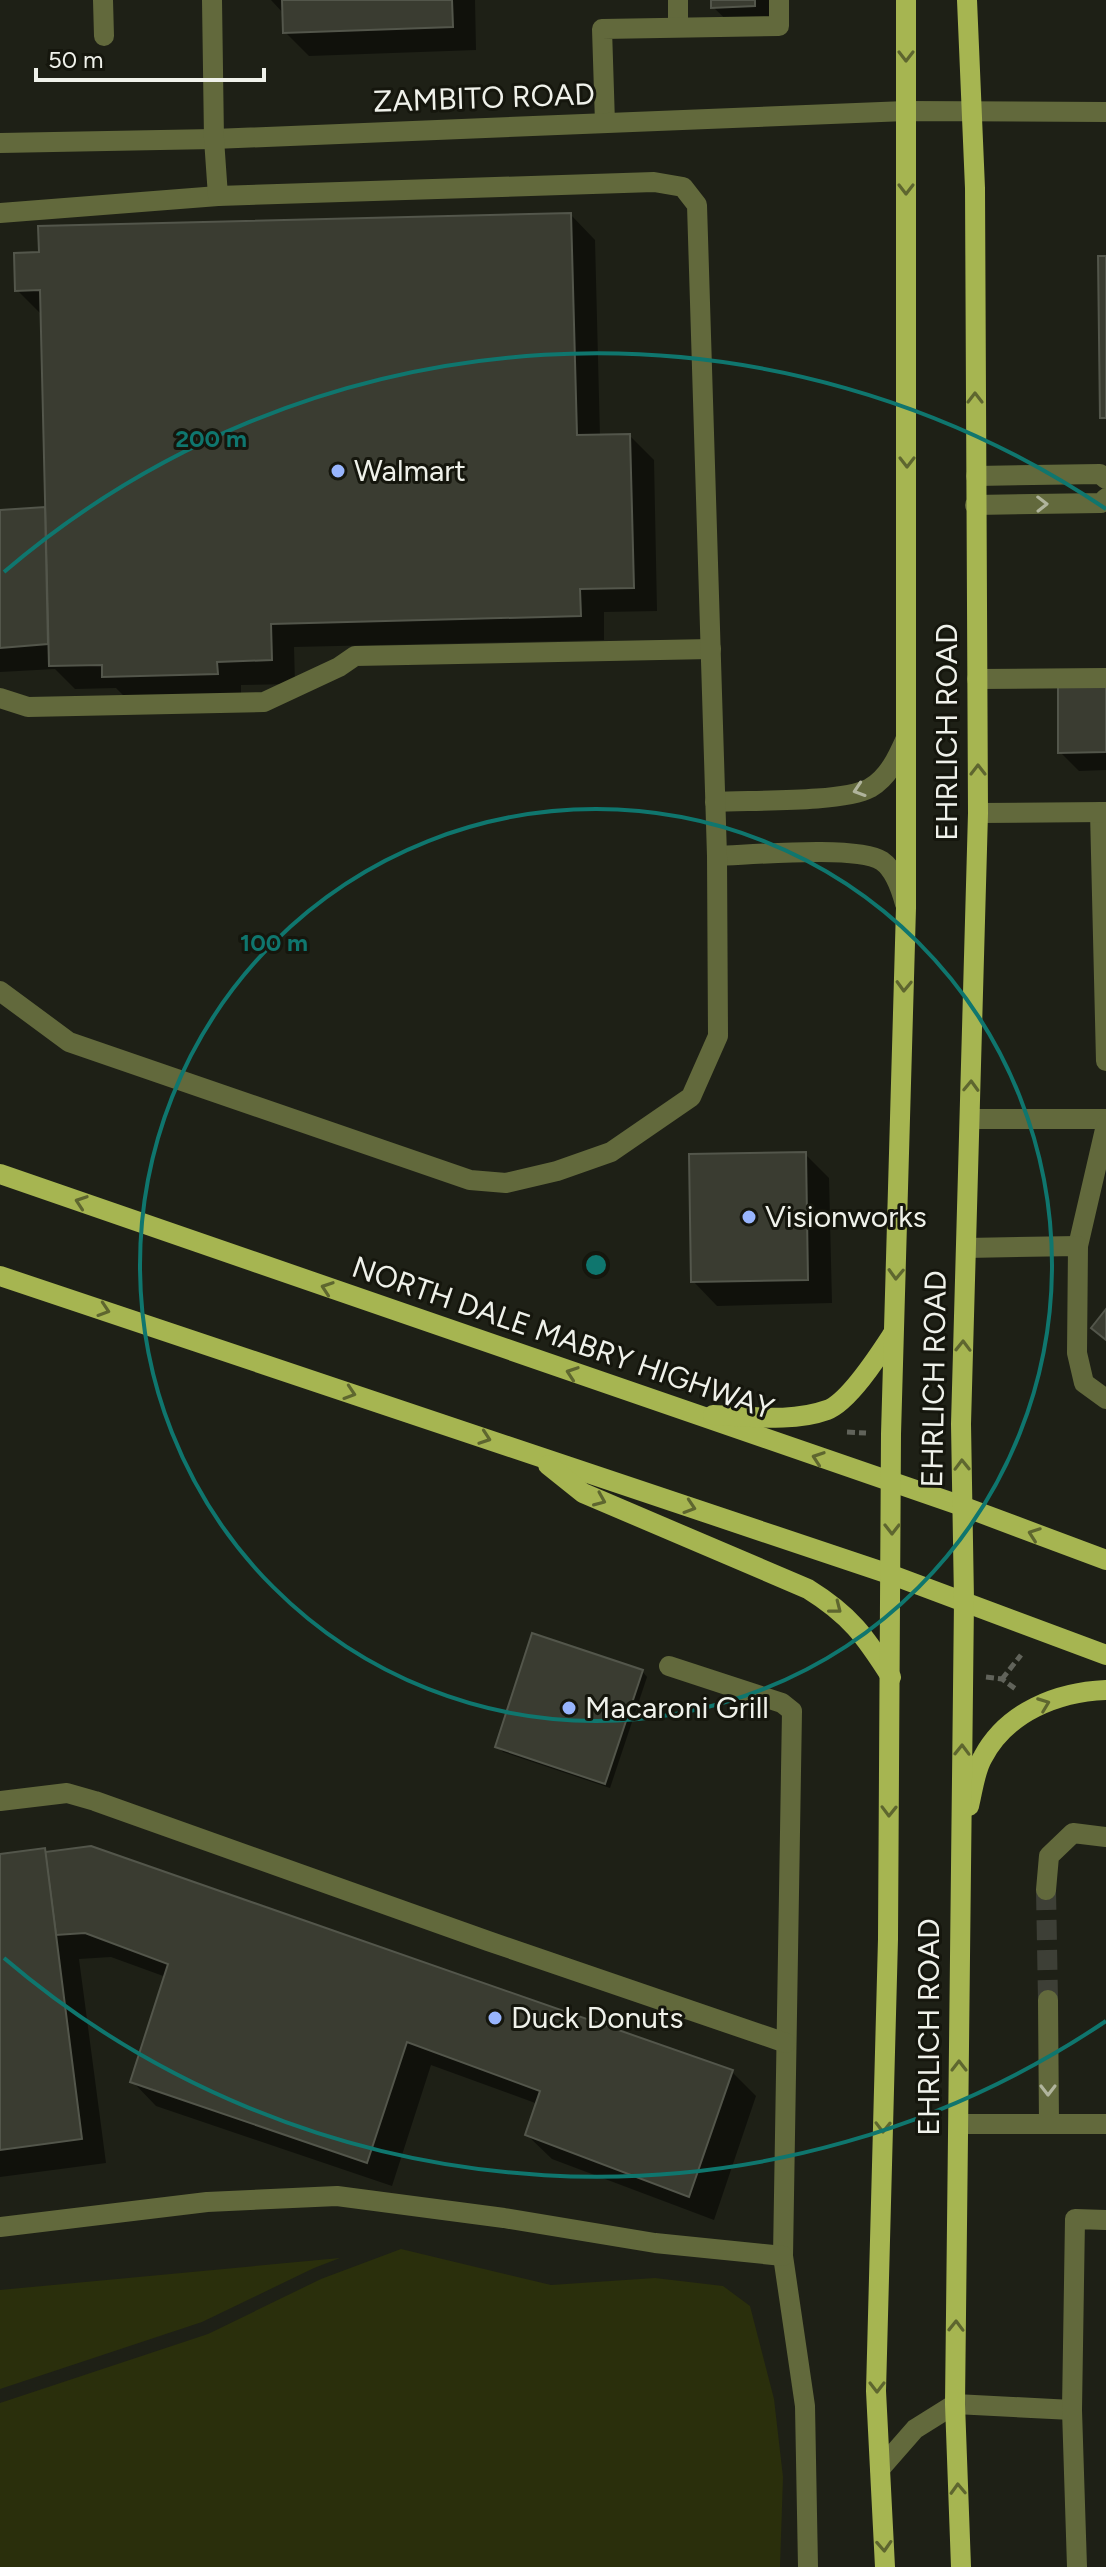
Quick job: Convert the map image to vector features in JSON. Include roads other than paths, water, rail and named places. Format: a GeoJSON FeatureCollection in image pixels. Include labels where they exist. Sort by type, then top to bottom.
{"type":"FeatureCollection","features":[{"type":"Feature","properties":{"kind":"main road","name":"EHRLICH ROAD"},"geometry":{"type":"LineString","coordinates":[[885,2567],[876,2391],[888,1939],[894,1331],[906,908],[906,0]]}},
{"type":"Feature","properties":{"kind":"main road","name":"EHRLICH ROAD"},"geometry":{"type":"LineString","coordinates":[[961,2567],[955,2404],[964,1600],[961,1424],[978,813],[975,188],[967,0]]}},
{"type":"Feature","properties":{"kind":"main road","name":"NORTH DALE MABRY HIGHWAY"},"geometry":{"type":"LineString","coordinates":[[0,1174],[962,1506],[1106,1560]]}},
{"type":"Feature","properties":{"kind":"main road"},"geometry":{"type":"LineString","coordinates":[[0,1276],[892,1575],[1106,1655]]}},
{"type":"Feature","properties":{"kind":"main road"},"geometry":{"type":"LineString","coordinates":[[692,1415],[790,1417],[829,1410],[869,1373],[894,1331]]}},
{"type":"Feature","properties":{"kind":"main road"},"geometry":{"type":"LineString","coordinates":[[536,1456],[583,1493],[821,1597],[854,1623],[891,1677]]}},
{"type":"Feature","properties":{"kind":"main road"},"geometry":{"type":"LineString","coordinates":[[961,1833],[982,1758],[1009,1722],[1042,1703],[1106,1690]]}},
{"type":"Feature","properties":{"kind":"street"},"geometry":{"type":"LineString","coordinates":[[103,0],[104,36]]}},
{"type":"Feature","properties":{"kind":"street"},"geometry":{"type":"LineString","coordinates":[[212,0],[218,196]]}},
{"type":"Feature","properties":{"kind":"street"},"geometry":{"type":"LineString","coordinates":[[678,0],[678,27]]}},
{"type":"Feature","properties":{"kind":"street"},"geometry":{"type":"LineString","coordinates":[[605,123],[602,29],[779,26],[779,0]]}},
{"type":"Feature","properties":{"kind":"street","name":"ZAMBITO ROAD"},"geometry":{"type":"LineString","coordinates":[[0,143],[214,139],[906,111],[1106,112]]}},
{"type":"Feature","properties":{"kind":"street"},"geometry":{"type":"LineString","coordinates":[[0,213],[218,196],[654,182],[683,187],[697,205],[717,856],[718,1036],[691,1097],[611,1152],[557,1171],[506,1183],[470,1180],[69,1042],[0,991]]}},
{"type":"Feature","properties":{"kind":"street"},"geometry":{"type":"LineString","coordinates":[[976,476],[1100,474],[1106,479]]}},
{"type":"Feature","properties":{"kind":"street"},"geometry":{"type":"LineString","coordinates":[[975,505],[1101,503],[1106,498]]}},
{"type":"Feature","properties":{"kind":"street"},"geometry":{"type":"LineString","coordinates":[[0,698],[28,707],[264,702],[339,667],[355,656],[711,649]]}},
{"type":"Feature","properties":{"kind":"street"},"geometry":{"type":"LineString","coordinates":[[977,679],[1106,678]]}},
{"type":"Feature","properties":{"kind":"street"},"geometry":{"type":"LineString","coordinates":[[715,802],[836,797],[870,788],[898,757],[907,734]]}},
{"type":"Feature","properties":{"kind":"street"},"geometry":{"type":"LineString","coordinates":[[978,813],[1103,812],[1106,1061]]}},
{"type":"Feature","properties":{"kind":"street"},"geometry":{"type":"LineString","coordinates":[[717,856],[814,852],[865,854],[882,861],[892,873],[901,887],[906,908]]}},
{"type":"Feature","properties":{"kind":"street"},"geometry":{"type":"LineString","coordinates":[[970,1119],[1106,1122],[1078,1246],[1077,1353],[1084,1383],[1106,1399]]}},
{"type":"Feature","properties":{"kind":"street"},"geometry":{"type":"LineString","coordinates":[[966,1248],[1078,1246]]}},
{"type":"Feature","properties":{"kind":"street"},"geometry":{"type":"LineString","coordinates":[[669,1666],[782,1703],[792,1711],[783,2256],[805,2406],[808,2567]]}},
{"type":"Feature","properties":{"kind":"street"},"geometry":{"type":"LineString","coordinates":[[0,1801],[67,1793],[95,1801],[786,2043]]}},
{"type":"Feature","properties":{"kind":"street"},"geometry":{"type":"LineString","coordinates":[[1046,1890],[1049,1856],[1073,1833],[1106,1837]]}},
{"type":"Feature","properties":{"kind":"street"},"geometry":{"type":"LineString","coordinates":[[1048,2000],[1049,2124]]}},
{"type":"Feature","properties":{"kind":"street"},"geometry":{"type":"LineString","coordinates":[[959,2124],[1106,2124]]}},
{"type":"Feature","properties":{"kind":"street"},"geometry":{"type":"LineString","coordinates":[[0,2227],[207,2202],[337,2196],[504,2218],[655,2243],[783,2256]]}},
{"type":"Feature","properties":{"kind":"street"},"geometry":{"type":"LineString","coordinates":[[1077,2567],[1072,2410],[1075,2219],[1106,2220]]}},
{"type":"Feature","properties":{"kind":"street"},"geometry":{"type":"LineString","coordinates":[[880,2469],[915,2429],[955,2404],[1072,2410]]}},
{"type":"Feature","properties":{"kind":"tunnel"},"geometry":{"type":"LineString","coordinates":[[1046,1890],[1048,2000]]}},
{"type":"Feature","properties":{"kind":"place","name":"Walmart"},"geometry":{"type":"Point","coordinates":[338,471]}},
{"type":"Feature","properties":{"kind":"place","name":"Visionworks"},"geometry":{"type":"Point","coordinates":[749,1217]}},
{"type":"Feature","properties":{"kind":"place","name":"Macaroni Grill"},"geometry":{"type":"Point","coordinates":[569,1708]}},
{"type":"Feature","properties":{"kind":"place","name":"Duck Donuts"},"geometry":{"type":"Point","coordinates":[495,2018]}}]}
